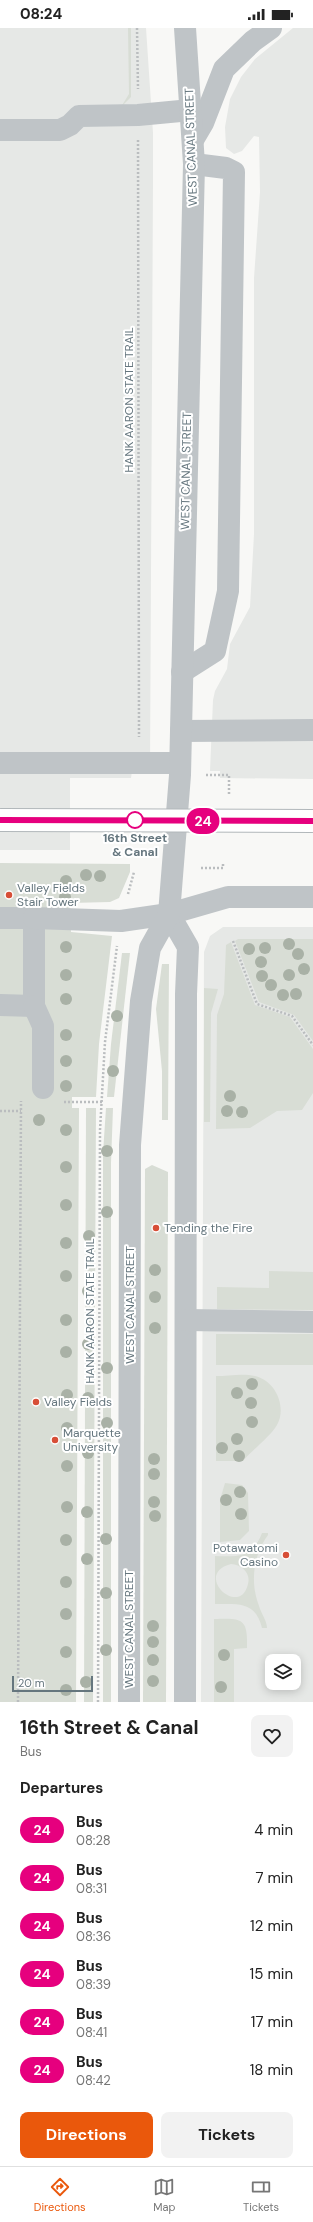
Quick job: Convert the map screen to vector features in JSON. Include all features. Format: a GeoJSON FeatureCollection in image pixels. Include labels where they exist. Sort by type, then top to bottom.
{"type":"FeatureCollection","features":[{"type":"Feature","properties":{"kind":"main road"},"geometry":{"type":"LineString","coordinates":[[0,820],[313,821]]}},
{"type":"Feature","properties":{"kind":"street","name":"WEST CANAL STREET"},"geometry":{"type":"LineString","coordinates":[[129,1702],[130,1160],[132,1094],[141,1000],[150,948],[169,914],[180,764],[194,164],[185,28]]}},
{"type":"Feature","properties":{"kind":"street"},"geometry":{"type":"LineString","coordinates":[[192,142],[203,123],[224,69],[254,41],[271,28]]}},
{"type":"Feature","properties":{"kind":"street"},"geometry":{"type":"LineString","coordinates":[[0,130],[60,130],[70,125],[80,116],[138,115],[191,110]]}},
{"type":"Feature","properties":{"kind":"street"},"geometry":{"type":"LineString","coordinates":[[182,672],[215,651],[228,591],[234,172],[226,168],[194,164]]}},
{"type":"Feature","properties":{"kind":"street"},"geometry":{"type":"LineString","coordinates":[[181,731],[313,730]]}},
{"type":"Feature","properties":{"kind":"street"},"geometry":{"type":"LineString","coordinates":[[0,763],[180,764]]}},
{"type":"Feature","properties":{"kind":"street"},"geometry":{"type":"LineString","coordinates":[[0,918],[121,920],[169,914],[228,897],[313,897]]}},
{"type":"Feature","properties":{"kind":"street"},"geometry":{"type":"LineString","coordinates":[[169,914],[188,947],[185,1702]]}},
{"type":"Feature","properties":{"kind":"street"},"geometry":{"type":"LineString","coordinates":[[34,918],[34,1006],[43,1026],[43,1088]]}},
{"type":"Feature","properties":{"kind":"street"},"geometry":{"type":"LineString","coordinates":[[0,1006],[34,1006]]}},
{"type":"Feature","properties":{"kind":"street"},"geometry":{"type":"LineString","coordinates":[[186,1320],[313,1322]]}},
{"type":"Feature","properties":{"kind":"path","name":"HANK AARON STATE TRAIL"},"geometry":{"type":"LineString","coordinates":[[137,28],[139,764]]}},
{"type":"Feature","properties":{"kind":"path"},"geometry":{"type":"LineString","coordinates":[[203,775],[229,775],[229,798],[236,798]]}},
{"type":"Feature","properties":{"kind":"path"},"geometry":{"type":"LineString","coordinates":[[201,868],[223,868],[223,864]]}},
{"type":"Feature","properties":{"kind":"path","name":"HANK AARON STATE TRAIL"},"geometry":{"type":"LineString","coordinates":[[98,1702],[99,1151],[105,1042],[121,920]]}},
{"type":"Feature","properties":{"kind":"path"},"geometry":{"type":"LineString","coordinates":[[233,941],[257,1004],[292,1016],[313,1045]]}},
{"type":"Feature","properties":{"kind":"path"},"geometry":{"type":"LineString","coordinates":[[18,1702],[21,1096]]}},
{"type":"Feature","properties":{"kind":"path"},"geometry":{"type":"LineString","coordinates":[[72,1102],[102,1102]]}},
{"type":"Feature","properties":{"kind":"path"},"geometry":{"type":"LineString","coordinates":[[0,1111],[21,1111]]}},
{"type":"Feature","properties":{"kind":"shaded area"},"geometry":{"type":"Polygon","coordinates":[[[0,28],[146,28],[153,133],[150,771],[132,771],[131,778],[70,778],[70,850],[0,850],[0,28]]]}},
{"type":"Feature","properties":{"kind":"shaded area"},"geometry":{"type":"Polygon","coordinates":[[[128,28],[131,28],[131,97],[121,107],[129,94],[128,28]]]}},
{"type":"Feature","properties":{"kind":"shaded area"},"geometry":{"type":"Polygon","coordinates":[[[293,28],[313,28],[313,779],[220,778],[220,771],[210,771],[213,700],[215,691],[227,669],[230,644],[250,607],[254,534],[254,278],[260,192],[259,137],[254,136],[242,151],[234,154],[226,148],[225,127],[230,99],[241,77],[255,59],[293,28]]]}},
{"type":"Feature","properties":{"kind":"shaded area","name":"Valley Fields"},"geometry":{"type":"Polygon","coordinates":[[[0,863],[130,864],[130,872],[119,898],[110,902],[70,903],[71,932],[112,936],[99,1044],[96,1097],[72,1097],[72,1108],[79,1108],[76,1702],[0,1702],[0,863]]]}},
{"type":"Feature","properties":{"kind":"shaded area"},"geometry":{"type":"Polygon","coordinates":[[[223,927],[313,927],[313,1702],[201,1702],[204,952],[210,936],[223,927]]]}},
{"type":"Feature","properties":{"kind":"shaded area"},"geometry":{"type":"Polygon","coordinates":[[[238,939],[313,939],[313,1041],[294,1015],[259,1002],[235,941],[238,939]]]}},
{"type":"Feature","properties":{"kind":"shaded area"},"geometry":{"type":"Polygon","coordinates":[[[231,942],[255,1005],[290,1017],[313,1049],[313,1093],[302,1110],[277,1111],[250,1128],[216,1129],[217,1015],[224,994],[226,945],[231,942]]]}},
{"type":"Feature","properties":{"kind":"shaded area"},"geometry":{"type":"Polygon","coordinates":[[[122,953],[130,953],[114,1097],[107,1097],[111,1044],[122,953]]]}},
{"type":"Feature","properties":{"kind":"shaded area"},"geometry":{"type":"Polygon","coordinates":[[[162,964],[169,964],[168,1120],[162,1120],[162,1071],[156,1009],[162,964]]]}},
{"type":"Feature","properties":{"kind":"shaded area"},"geometry":{"type":"Polygon","coordinates":[[[204,988],[218,989],[211,1013],[210,1122],[204,1122],[204,988]]]}},
{"type":"Feature","properties":{"kind":"shaded area"},"geometry":{"type":"Polygon","coordinates":[[[86,1108],[96,1108],[93,1702],[84,1702],[86,1108]]]}},
{"type":"Feature","properties":{"kind":"shaded area"},"geometry":{"type":"Polygon","coordinates":[[[106,1108],[113,1108],[111,1163],[111,1702],[103,1702],[103,1153],[106,1108]]]}},
{"type":"Feature","properties":{"kind":"shaded area"},"geometry":{"type":"Polygon","coordinates":[[[152,1165],[168,1172],[166,1702],[143,1702],[145,1169],[152,1165]]]}},
{"type":"Feature","properties":{"kind":"shaded area"},"geometry":{"type":"Polygon","coordinates":[[[269,1271],[313,1272],[313,1310],[217,1309],[217,1287],[269,1288],[269,1271]]]}},
{"type":"Feature","properties":{"kind":"shaded area"},"geometry":{"type":"Polygon","coordinates":[[[216,1334],[313,1334],[313,1365],[216,1365],[216,1334]]]}},
{"type":"Feature","properties":{"kind":"shaded area"},"geometry":{"type":"Polygon","coordinates":[[[216,1376],[255,1376],[269,1383],[278,1396],[281,1410],[277,1425],[243,1461],[216,1461],[216,1376]]]}},
{"type":"Feature","properties":{"kind":"shaded area"},"geometry":{"type":"Polygon","coordinates":[[[225,1483],[242,1485],[248,1493],[249,1531],[240,1540],[220,1542],[220,1500],[225,1483]]]}},
{"type":"Feature","properties":{"kind":"shaded area"},"geometry":{"type":"Polygon","coordinates":[[[262,1533],[268,1533],[259,1551],[254,1569],[254,1588],[267,1628],[262,1628],[255,1613],[245,1606],[239,1604],[215,1604],[215,1556],[244,1554],[250,1551],[262,1533]],[[231,1564],[220,1569],[216,1576],[217,1584],[222,1591],[229,1596],[236,1597],[243,1594],[249,1580],[245,1570],[231,1564]]]}},
{"type":"Feature","properties":{"kind":"shaded area"},"geometry":{"type":"Polygon","coordinates":[[[214,1619],[237,1620],[244,1625],[246,1631],[247,1648],[234,1649],[234,1702],[214,1702],[214,1619]]]}},
{"type":"Feature","properties":{"kind":"bus line","name":"24"},"geometry":{"type":"LineString","coordinates":[[0,820],[313,821]]}},
{"type":"Feature","properties":{"kind":"place","name":"16th Street & Canal"},"geometry":{"type":"Point","coordinates":[135,820]}},
{"type":"Feature","properties":{"kind":"place","name":"Valley Fields Stair Tower"},"geometry":{"type":"Point","coordinates":[9,895]}},
{"type":"Feature","properties":{"kind":"place","name":"Tending the Fire"},"geometry":{"type":"Point","coordinates":[156,1228]}},
{"type":"Feature","properties":{"kind":"place","name":"Valley Fields"},"geometry":{"type":"Point","coordinates":[36,1402]}},
{"type":"Feature","properties":{"kind":"place","name":"Marquette University"},"geometry":{"type":"Point","coordinates":[55,1440]}},
{"type":"Feature","properties":{"kind":"place","name":"Potawatomi Casino"},"geometry":{"type":"Point","coordinates":[286,1555]}}]}
